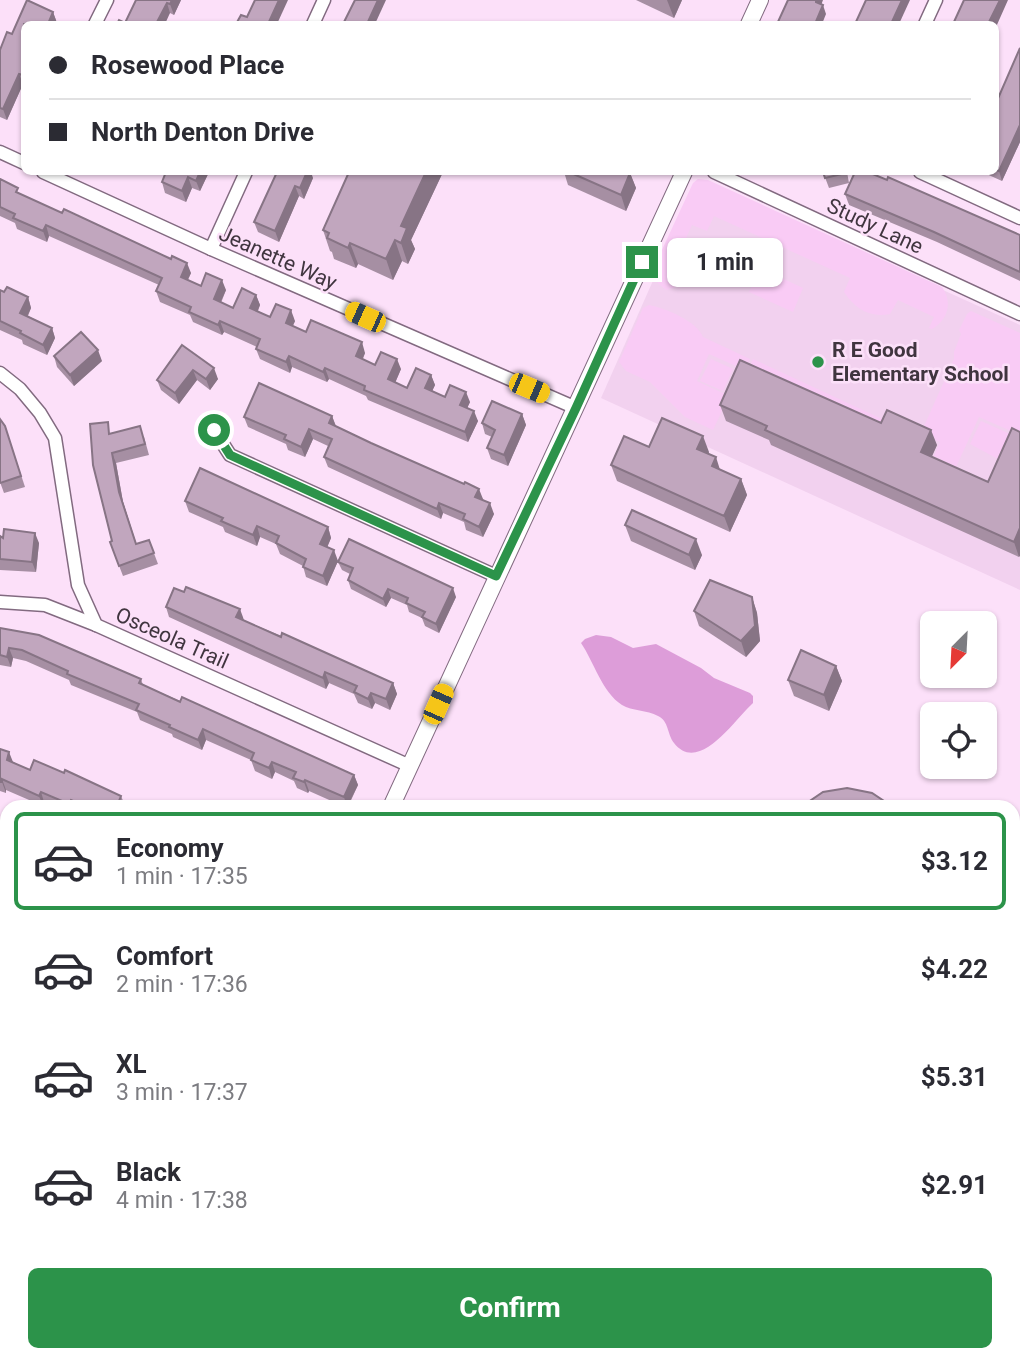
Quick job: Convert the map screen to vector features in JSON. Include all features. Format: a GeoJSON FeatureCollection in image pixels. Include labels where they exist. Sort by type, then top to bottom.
{"type":"FeatureCollection","features":[{"type":"Feature","properties":{"kind":"street"},"geometry":{"type":"LineString","coordinates":[[96,21],[107,0]]}},
{"type":"Feature","properties":{"kind":"street"},"geometry":{"type":"LineString","coordinates":[[314,21],[324,0]]}},
{"type":"Feature","properties":{"kind":"street"},"geometry":{"type":"LineString","coordinates":[[750,21],[760,0]]}},
{"type":"Feature","properties":{"kind":"street"},"geometry":{"type":"LineString","coordinates":[[926,21],[936,0]]}},
{"type":"Feature","properties":{"kind":"street"},"geometry":{"type":"LineString","coordinates":[[0,152],[21,162]]}},
{"type":"Feature","properties":{"kind":"street","name":"Jeanette Way"},"geometry":{"type":"LineString","coordinates":[[50,175],[211,249],[576,408]]}},
{"type":"Feature","properties":{"kind":"street"},"geometry":{"type":"LineString","coordinates":[[211,249],[245,175]]}},
{"type":"Feature","properties":{"kind":"street"},"geometry":{"type":"LineString","coordinates":[[394,800],[683,175]]}},
{"type":"Feature","properties":{"kind":"street","name":"Study Lane"},"geometry":{"type":"LineString","coordinates":[[720,175],[1020,314]]}},
{"type":"Feature","properties":{"kind":"street"},"geometry":{"type":"LineString","coordinates":[[927,175],[1019,214]]}},
{"type":"Feature","properties":{"kind":"street","name":"Osceola Trail"},"geometry":{"type":"LineString","coordinates":[[0,373],[20,389],[40,413],[55,438],[78,585],[96,625],[410,766]]}},
{"type":"Feature","properties":{"kind":"street"},"geometry":{"type":"LineString","coordinates":[[214,430],[230,455],[496,576]]}},
{"type":"Feature","properties":{"kind":"street"},"geometry":{"type":"LineString","coordinates":[[0,602],[46,605],[96,625]]}},
{"type":"Feature","properties":{"kind":"shaded area","name":"R E Good Elementary School"},"geometry":{"type":"Polygon","coordinates":[[[698,179],[1020,325],[1020,590],[601,398],[698,179]]]}},
{"type":"Feature","properties":{"kind":"shaded area"},"geometry":{"type":"Polygon","coordinates":[[[698,179],[708,180],[942,287],[948,305],[945,316],[932,329],[929,328],[934,317],[898,300],[890,314],[876,315],[864,311],[844,292],[850,278],[714,216],[707,231],[692,225],[670,273],[680,278],[676,287],[667,290],[657,281],[654,267],[693,183],[698,179]]]}},
{"type":"Feature","properties":{"kind":"shaded area"},"geometry":{"type":"Polygon","coordinates":[[[760,268],[803,288],[793,312],[749,292],[760,268]]]}},
{"type":"Feature","properties":{"kind":"shaded area"},"geometry":{"type":"Polygon","coordinates":[[[649,305],[680,316],[700,331],[703,337],[750,359],[745,370],[709,354],[697,381],[729,396],[713,430],[685,417],[650,382],[626,371],[619,362],[643,308],[649,305]]]}},
{"type":"Feature","properties":{"kind":"shaded area"},"geometry":{"type":"Polygon","coordinates":[[[971,311],[1020,333],[1020,435],[979,417],[956,467],[934,456],[940,442],[921,433],[954,359],[961,334],[959,330],[971,311]]]}},
{"type":"Feature","properties":{"kind":"shaded area"},"geometry":{"type":"Polygon","coordinates":[[[711,359],[733,369],[723,391],[700,381],[711,359]]]}},
{"type":"Feature","properties":{"kind":"shaded area"},"geometry":{"type":"Polygon","coordinates":[[[753,359],[893,424],[888,435],[748,371],[753,359]]]}},
{"type":"Feature","properties":{"kind":"shaded area"},"geometry":{"type":"Polygon","coordinates":[[[981,421],[1012,435],[1000,460],[970,444],[981,421]]]}},
{"type":"Feature","properties":{"kind":"shaded area"},"geometry":{"type":"Polygon","coordinates":[[[596,635],[611,637],[633,648],[656,644],[714,678],[750,693],[753,703],[727,731],[705,749],[684,751],[674,743],[662,718],[626,707],[609,692],[581,643],[596,635]]]}},
{"type":"Feature","properties":{"kind":"building"},"geometry":{"type":"Polygon","coordinates":[[[27,0],[53,12],[49,21],[21,21],[21,74],[3,109],[0,108],[0,50],[7,32],[12,34],[27,0]]]}},
{"type":"Feature","properties":{"kind":"building"},"geometry":{"type":"Polygon","coordinates":[[[136,0],[172,0],[170,4],[167,3],[158,21],[126,21],[136,0]]]}},
{"type":"Feature","properties":{"kind":"building"},"geometry":{"type":"Polygon","coordinates":[[[255,0],[279,0],[269,21],[238,21],[241,15],[247,17],[255,0]]]}},
{"type":"Feature","properties":{"kind":"building"},"geometry":{"type":"Polygon","coordinates":[[[355,0],[378,0],[368,21],[344,21],[355,0]]]}},
{"type":"Feature","properties":{"kind":"building"},"geometry":{"type":"Polygon","coordinates":[[[788,0],[816,0],[823,5],[816,21],[778,21],[788,0]]]}},
{"type":"Feature","properties":{"kind":"building"},"geometry":{"type":"Polygon","coordinates":[[[866,0],[902,0],[892,21],[856,21],[866,0]]]}},
{"type":"Feature","properties":{"kind":"building"},"geometry":{"type":"Polygon","coordinates":[[[964,0],[1000,0],[990,21],[954,21],[964,0]]]}},
{"type":"Feature","properties":{"kind":"building"},"geometry":{"type":"Polygon","coordinates":[[[1020,48],[1020,125],[999,171],[999,96],[1020,48]]]}},
{"type":"Feature","properties":{"kind":"building"},"geometry":{"type":"Polygon","coordinates":[[[165,175],[199,175],[196,181],[188,177],[182,191],[162,182],[165,175]]]}},
{"type":"Feature","properties":{"kind":"building"},"geometry":{"type":"Polygon","coordinates":[[[276,175],[306,175],[300,188],[295,186],[275,231],[254,222],[276,175]]]}},
{"type":"Feature","properties":{"kind":"building"},"geometry":{"type":"Polygon","coordinates":[[[348,175],[425,175],[401,226],[407,228],[401,243],[395,240],[386,259],[350,243],[348,248],[327,238],[329,233],[323,230],[348,175]]]}},
{"type":"Feature","properties":{"kind":"building"},"geometry":{"type":"Polygon","coordinates":[[[576,175],[629,175],[621,195],[576,175]]]}},
{"type":"Feature","properties":{"kind":"building"},"geometry":{"type":"Polygon","coordinates":[[[854,175],[875,175],[887,180],[888,177],[1020,235],[1020,272],[934,232],[845,194],[854,175]]]}},
{"type":"Feature","properties":{"kind":"building"},"geometry":{"type":"Polygon","coordinates":[[[0,179],[18,188],[16,192],[62,213],[64,209],[171,259],[172,256],[187,263],[181,277],[201,286],[206,273],[222,280],[214,299],[233,308],[242,288],[256,295],[250,308],[270,317],[276,304],[291,310],[286,323],[306,332],[311,320],[362,342],[356,356],[375,365],[381,352],[397,359],[388,379],[407,388],[416,368],[431,375],[425,388],[445,397],[450,385],[466,392],[460,405],[474,411],[465,432],[364,390],[365,386],[325,368],[323,372],[289,356],[286,362],[256,349],[260,339],[220,321],[218,325],[189,312],[191,307],[156,291],[162,278],[46,225],[43,231],[13,218],[15,214],[0,207],[0,179]]]}},
{"type":"Feature","properties":{"kind":"building"},"geometry":{"type":"Polygon","coordinates":[[[7,287],[28,297],[20,313],[52,328],[43,345],[0,321],[0,290],[4,292],[7,287]]]}},
{"type":"Feature","properties":{"kind":"building"},"geometry":{"type":"Polygon","coordinates":[[[81,332],[98,350],[70,375],[54,356],[81,332]]]}},
{"type":"Feature","properties":{"kind":"building"},"geometry":{"type":"Polygon","coordinates":[[[182,345],[214,368],[206,379],[193,370],[175,393],[157,380],[182,345]]]}},
{"type":"Feature","properties":{"kind":"building"},"geometry":{"type":"Polygon","coordinates":[[[740,360],[881,423],[887,410],[931,430],[921,452],[988,482],[1012,428],[1020,432],[1020,528],[1014,542],[765,430],[767,426],[720,405],[740,360]]]}},
{"type":"Feature","properties":{"kind":"building"},"geometry":{"type":"Polygon","coordinates":[[[259,383],[332,416],[329,423],[479,489],[475,497],[490,503],[479,527],[463,519],[465,514],[439,503],[437,509],[324,457],[332,439],[309,429],[301,447],[284,439],[286,435],[244,417],[259,383]]]}},
{"type":"Feature","properties":{"kind":"building"},"geometry":{"type":"Polygon","coordinates":[[[492,401],[522,414],[504,455],[487,448],[495,430],[482,423],[492,401]]]}},
{"type":"Feature","properties":{"kind":"building"},"geometry":{"type":"Polygon","coordinates":[[[662,418],[703,436],[697,449],[716,457],[712,466],[741,479],[724,516],[611,465],[624,436],[649,447],[662,418]]]}},
{"type":"Feature","properties":{"kind":"building"},"geometry":{"type":"Polygon","coordinates":[[[0,419],[5,426],[21,476],[0,483],[0,419]]]}},
{"type":"Feature","properties":{"kind":"building"},"geometry":{"type":"Polygon","coordinates":[[[108,422],[109,434],[140,426],[145,444],[112,453],[119,492],[136,544],[149,540],[154,553],[119,566],[110,542],[112,541],[93,465],[90,424],[108,422]]]}},
{"type":"Feature","properties":{"kind":"building"},"geometry":{"type":"Polygon","coordinates":[[[200,468],[328,527],[320,544],[334,550],[323,576],[303,567],[306,559],[276,543],[279,536],[257,526],[253,535],[185,501],[200,468]]]}},
{"type":"Feature","properties":{"kind":"building"},"geometry":{"type":"Polygon","coordinates":[[[632,510],[696,539],[689,555],[625,525],[632,510]]]}},
{"type":"Feature","properties":{"kind":"building"},"geometry":{"type":"Polygon","coordinates":[[[4,529],[35,533],[32,562],[0,559],[0,536],[3,538],[4,529]]]}},
{"type":"Feature","properties":{"kind":"building"},"geometry":{"type":"Polygon","coordinates":[[[349,539],[453,588],[436,624],[422,617],[425,612],[406,603],[408,598],[388,589],[383,599],[348,580],[353,568],[338,562],[349,539]]]}},
{"type":"Feature","properties":{"kind":"building"},"geometry":{"type":"Polygon","coordinates":[[[710,580],[752,597],[755,626],[741,641],[694,611],[710,580]]]}},
{"type":"Feature","properties":{"kind":"building"},"geometry":{"type":"Polygon","coordinates":[[[186,587],[240,609],[236,617],[281,637],[282,633],[393,683],[386,699],[371,693],[368,699],[354,692],[357,686],[325,672],[323,678],[166,607],[174,588],[184,592],[186,587]]]}},
{"type":"Feature","properties":{"kind":"building"},"geometry":{"type":"Polygon","coordinates":[[[0,628],[39,635],[141,679],[139,683],[180,702],[182,697],[354,775],[344,797],[305,780],[304,782],[293,778],[296,772],[272,762],[269,768],[251,760],[254,753],[203,729],[198,740],[136,710],[139,704],[67,674],[68,671],[22,650],[9,648],[7,657],[0,655],[0,628]]]}},
{"type":"Feature","properties":{"kind":"building"},"geometry":{"type":"Polygon","coordinates":[[[801,650],[836,666],[824,695],[788,680],[801,650]]]}},
{"type":"Feature","properties":{"kind":"building"},"geometry":{"type":"Polygon","coordinates":[[[0,749],[9,752],[7,760],[30,770],[34,760],[64,773],[65,770],[121,796],[119,800],[60,800],[41,792],[39,796],[2,779],[0,782],[0,749]]]}},
{"type":"Feature","properties":{"kind":"building"},"geometry":{"type":"Polygon","coordinates":[[[847,788],[872,793],[882,800],[811,800],[823,792],[847,788]]]}},
{"type":"Feature","properties":{"kind":"place","name":"R E Good Elementary School"},"geometry":{"type":"Point","coordinates":[818,362]}},
{"type":"Feature","properties":{"kind":"route"},"geometry":{"type":"LineString","coordinates":[[214,430],[230,455],[496,576],[642,262]]}}]}
